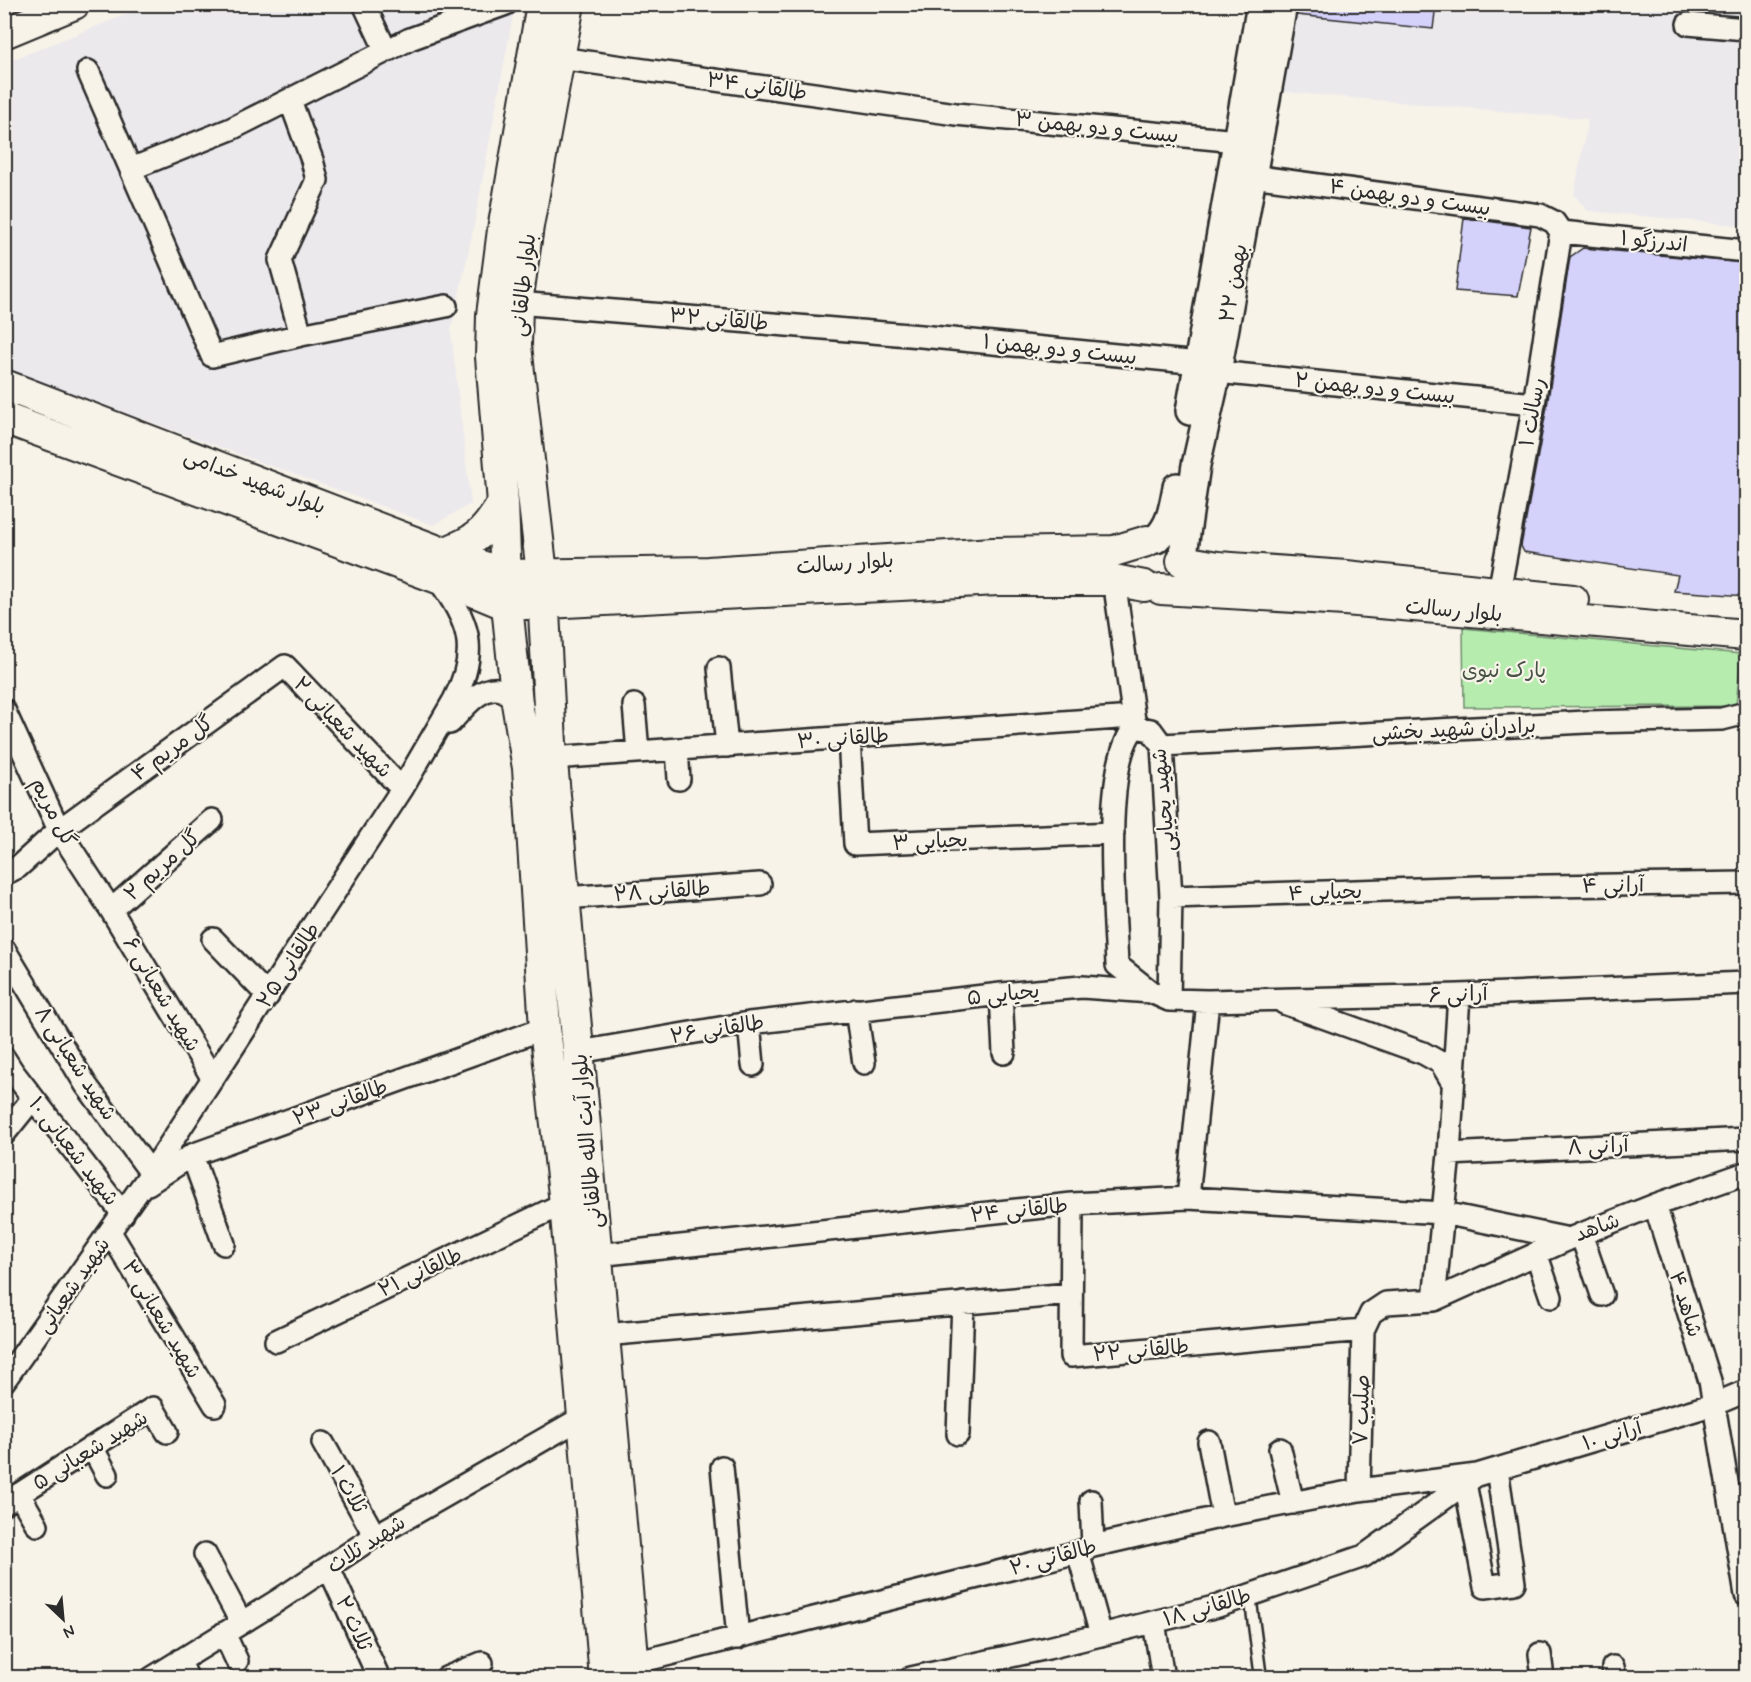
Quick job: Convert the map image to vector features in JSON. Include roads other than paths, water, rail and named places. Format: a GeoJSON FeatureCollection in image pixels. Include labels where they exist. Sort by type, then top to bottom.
{"type":"FeatureCollection","features":[{"type":"Feature","properties":{"kind":"main road"},"geometry":{"type":"LineString","coordinates":[[4,33],[74,4]]}},
{"type":"Feature","properties":{"kind":"main road","name":"بلوار طالقانی"},"geometry":{"type":"LineString","coordinates":[[507,605],[503,502],[491,357],[492,315],[503,230],[542,4]]}},
{"type":"Feature","properties":{"kind":"main road","name":"بلوار طالقانی"},"geometry":{"type":"LineString","coordinates":[[543,604],[542,574],[516,346],[517,303],[569,4]]}},
{"type":"Feature","properties":{"kind":"main road","name":"بلوار شهید خدامی"},"geometry":{"type":"LineString","coordinates":[[4,385],[440,565],[507,605]]}},
{"type":"Feature","properties":{"kind":"main road","name":"بلوار شهید خدامی"},"geometry":{"type":"LineString","coordinates":[[4,418],[440,565],[507,575]]}},
{"type":"Feature","properties":{"kind":"main road"},"geometry":{"type":"LineString","coordinates":[[440,565],[489,526],[503,502]]}},
{"type":"Feature","properties":{"kind":"main road"},"geometry":{"type":"LineString","coordinates":[[1151,540],[1170,543],[1182,561],[1179,576],[1174,582],[1153,588],[1133,574],[1132,558],[1140,545],[1151,540]]}},
{"type":"Feature","properties":{"kind":"main road","name":"بلوار رسالت"},"geometry":{"type":"LineString","coordinates":[[507,575],[708,572],[993,554],[1114,551],[1151,540]]}},
{"type":"Feature","properties":{"kind":"main road","name":"بلوار رسالت"},"geometry":{"type":"LineString","coordinates":[[1182,561],[1218,567],[1346,576],[1746,617]]}},
{"type":"Feature","properties":{"kind":"main road","name":"بلوار رسالت"},"geometry":{"type":"LineString","coordinates":[[507,605],[998,580],[1114,580],[1153,588],[1345,600],[1746,635]]}},
{"type":"Feature","properties":{"kind":"main road","name":"بلوار آیت الله طالقانی"},"geometry":{"type":"LineString","coordinates":[[543,604],[552,758],[546,830],[545,1028],[565,1203],[634,1670]]}},
{"type":"Feature","properties":{"kind":"main road","name":"بلوار آیت الله طالقانی"},"geometry":{"type":"LineString","coordinates":[[507,605],[517,703],[528,768],[564,898],[579,1052],[604,1335],[597,1415],[605,1677]]}},
{"type":"Feature","properties":{"kind":"street"},"geometry":{"type":"LineString","coordinates":[[364,4],[386,51]]}},
{"type":"Feature","properties":{"kind":"street"},"geometry":{"type":"LineString","coordinates":[[131,169],[231,129],[410,39],[506,4]]}},
{"type":"Feature","properties":{"kind":"street","name":"۲۲ بهمن"},"geometry":{"type":"LineString","coordinates":[[1182,561],[1237,141],[1261,4]]}},
{"type":"Feature","properties":{"kind":"street","name":"۲۲ بهمن"},"geometry":{"type":"LineString","coordinates":[[1151,540],[1166,530],[1172,514],[1208,368],[1252,176],[1283,4]]}},
{"type":"Feature","properties":{"kind":"street"},"geometry":{"type":"LineString","coordinates":[[1688,24],[1746,29]]}},
{"type":"Feature","properties":{"kind":"street","name":"طالقانی ۳۴"},"geometry":{"type":"LineString","coordinates":[[559,58],[956,114]]}},
{"type":"Feature","properties":{"kind":"street"},"geometry":{"type":"LineString","coordinates":[[88,71],[212,356],[301,334],[446,306]]}},
{"type":"Feature","properties":{"kind":"street"},"geometry":{"type":"LineString","coordinates":[[290,100],[317,180],[280,260],[301,334]]}},
{"type":"Feature","properties":{"kind":"street","name":"بیست و دو بهمن ۳"},"geometry":{"type":"LineString","coordinates":[[956,114],[1237,141]]}},
{"type":"Feature","properties":{"kind":"street","name":"بیست و دو بهمن ۴"},"geometry":{"type":"LineString","coordinates":[[1252,176],[1540,215],[1554,222],[1561,232]]}},
{"type":"Feature","properties":{"kind":"street","name":"اندرزگو ۱"},"geometry":{"type":"LineString","coordinates":[[1561,232],[1746,251]]}},
{"type":"Feature","properties":{"kind":"street","name":"رسالت ۱"},"geometry":{"type":"LineString","coordinates":[[1499,592],[1534,405],[1561,232]]}},
{"type":"Feature","properties":{"kind":"street","name":"طالقانی ۳۲"},"geometry":{"type":"LineString","coordinates":[[517,303],[921,336]]}},
{"type":"Feature","properties":{"kind":"street","name":"بیست و دو بهمن ۱"},"geometry":{"type":"LineString","coordinates":[[921,336],[1208,368]]}},
{"type":"Feature","properties":{"kind":"street","name":"بیست و دو بهمن ۲"},"geometry":{"type":"LineString","coordinates":[[1208,368],[1534,405]]}},
{"type":"Feature","properties":{"kind":"street"},"geometry":{"type":"LineString","coordinates":[[432,740],[462,686],[469,647],[468,633],[440,565]]}},
{"type":"Feature","properties":{"kind":"street"},"geometry":{"type":"LineString","coordinates":[[1114,580],[1134,722],[1127,736],[1116,778],[1113,833],[1117,965]]}},
{"type":"Feature","properties":{"kind":"street","name":"شهید شعبانی ۲"},"geometry":{"type":"LineString","coordinates":[[285,666],[402,789]]}},
{"type":"Feature","properties":{"kind":"street","name":"گل مریم ۴"},"geometry":{"type":"LineString","coordinates":[[4,874],[18,867],[59,830],[285,666]]}},
{"type":"Feature","properties":{"kind":"street"},"geometry":{"type":"LineString","coordinates":[[719,668],[727,746]]}},
{"type":"Feature","properties":{"kind":"street"},"geometry":{"type":"LineString","coordinates":[[432,740],[476,696],[491,689],[503,690],[517,703]]}},
{"type":"Feature","properties":{"kind":"street"},"geometry":{"type":"LineString","coordinates":[[634,705],[638,752]]}},
{"type":"Feature","properties":{"kind":"street","name":"برادران شهید بخشی"},"geometry":{"type":"LineString","coordinates":[[1162,745],[1586,722],[1722,719],[1746,713]]}},
{"type":"Feature","properties":{"kind":"street","name":"گل مریم"},"geometry":{"type":"LineString","coordinates":[[7,721],[59,830],[111,910]]}},
{"type":"Feature","properties":{"kind":"street","name":"طالقانی ۳۰"},"geometry":{"type":"LineString","coordinates":[[552,758],[849,737],[1134,722]]}},
{"type":"Feature","properties":{"kind":"street","name":"شهید یحیایی"},"geometry":{"type":"LineString","coordinates":[[1134,722],[1151,730],[1162,745],[1171,897],[1160,996]]}},
{"type":"Feature","properties":{"kind":"street","name":"یحیایی ۳"},"geometry":{"type":"LineString","coordinates":[[849,737],[855,844],[1113,833]]}},
{"type":"Feature","properties":{"kind":"street","name":"طالقانی ۲۵"},"geometry":{"type":"LineString","coordinates":[[146,1181],[432,740]]}},
{"type":"Feature","properties":{"kind":"street"},"geometry":{"type":"LineString","coordinates":[[677,749],[679,779]]}},
{"type":"Feature","properties":{"kind":"street","name":"گل مریم ۲"},"geometry":{"type":"LineString","coordinates":[[111,910],[212,820]]}},
{"type":"Feature","properties":{"kind":"street","name":"آرانی ۴"},"geometry":{"type":"LineString","coordinates":[[1479,887],[1746,883]]}},
{"type":"Feature","properties":{"kind":"street","name":"طالقانی ۲۸"},"geometry":{"type":"LineString","coordinates":[[564,898],[760,884]]}},
{"type":"Feature","properties":{"kind":"street","name":"یحیایی ۴"},"geometry":{"type":"LineString","coordinates":[[1171,897],[1479,887]]}},
{"type":"Feature","properties":{"kind":"street","name":"شهید شعبانی ۶"},"geometry":{"type":"LineString","coordinates":[[111,910],[213,1078]]}},
{"type":"Feature","properties":{"kind":"street"},"geometry":{"type":"LineString","coordinates":[[213,939],[268,996]]}},
{"type":"Feature","properties":{"kind":"street","name":"شهید شعبانی ۸"},"geometry":{"type":"LineString","coordinates":[[4,950],[146,1181]]}},
{"type":"Feature","properties":{"kind":"street"},"geometry":{"type":"LineString","coordinates":[[1082,987],[1117,965]]}},
{"type":"Feature","properties":{"kind":"street"},"geometry":{"type":"LineString","coordinates":[[1117,965],[1160,996]]}},
{"type":"Feature","properties":{"kind":"street","name":"آرانی ۶"},"geometry":{"type":"LineString","coordinates":[[1160,996],[1208,1001],[1459,995],[1746,983]]}},
{"type":"Feature","properties":{"kind":"street","name":"یحیایی ۵"},"geometry":{"type":"LineString","coordinates":[[856,1010],[1082,987],[1160,996]]}},
{"type":"Feature","properties":{"kind":"street"},"geometry":{"type":"LineString","coordinates":[[1001,994],[1004,1053]]}},
{"type":"Feature","properties":{"kind":"street"},"geometry":{"type":"LineString","coordinates":[[1434,1300],[1449,1154],[1459,995]]}},
{"type":"Feature","properties":{"kind":"street"},"geometry":{"type":"LineString","coordinates":[[1272,999],[1423,1053],[1442,1064],[1453,1083]]}},
{"type":"Feature","properties":{"kind":"street"},"geometry":{"type":"LineString","coordinates":[[1188,1198],[1208,1001]]}},
{"type":"Feature","properties":{"kind":"street"},"geometry":{"type":"LineString","coordinates":[[856,1010],[864,1063]]}},
{"type":"Feature","properties":{"kind":"street","name":"طالقانی ۲۶"},"geometry":{"type":"LineString","coordinates":[[579,1052],[749,1023],[856,1010]]}},
{"type":"Feature","properties":{"kind":"street"},"geometry":{"type":"LineString","coordinates":[[749,1023],[753,1065]]}},
{"type":"Feature","properties":{"kind":"street","name":"طالقانی ۲۳"},"geometry":{"type":"LineString","coordinates":[[146,1181],[192,1155],[545,1028]]}},
{"type":"Feature","properties":{"kind":"street","name":"شهید شعبانی ۱۰"},"geometry":{"type":"LineString","coordinates":[[6,1064],[123,1214]]}},
{"type":"Feature","properties":{"kind":"street"},"geometry":{"type":"LineString","coordinates":[[4,1134],[33,1098]]}},
{"type":"Feature","properties":{"kind":"street","name":"آرانی ۸"},"geometry":{"type":"LineString","coordinates":[[1449,1154],[1746,1139]]}},
{"type":"Feature","properties":{"kind":"street"},"geometry":{"type":"LineString","coordinates":[[192,1155],[224,1244]]}},
{"type":"Feature","properties":{"kind":"street","name":"شاهد"},"geometry":{"type":"LineString","coordinates":[[1443,1213],[1575,1237],[1655,1205],[1746,1173]]}},
{"type":"Feature","properties":{"kind":"street","name":"شهید شعبانی"},"geometry":{"type":"LineString","coordinates":[[5,1380],[146,1181]]}},
{"type":"Feature","properties":{"kind":"street","name":"طالقانی ۲۴"},"geometry":{"type":"LineString","coordinates":[[597,1255],[1072,1204],[1188,1198],[1443,1213]]}},
{"type":"Feature","properties":{"kind":"street","name":"طالقانی ۲۱"},"geometry":{"type":"LineString","coordinates":[[276,1341],[565,1203]]}},
{"type":"Feature","properties":{"kind":"street"},"geometry":{"type":"LineString","coordinates":[[604,1335],[1070,1294],[1072,1204]]}},
{"type":"Feature","properties":{"kind":"street","name":"شاهد ۴"},"geometry":{"type":"LineString","coordinates":[[1655,1205],[1710,1381],[1741,1538],[1746,1595]]}},
{"type":"Feature","properties":{"kind":"street","name":"شهید شعبانی ۳"},"geometry":{"type":"LineString","coordinates":[[110,1232],[214,1405]]}},
{"type":"Feature","properties":{"kind":"street"},"geometry":{"type":"LineString","coordinates":[[1363,1330],[1371,1313],[1386,1303],[1434,1300],[1575,1237],[1602,1294]]}},
{"type":"Feature","properties":{"kind":"street"},"geometry":{"type":"LineString","coordinates":[[1536,1253],[1551,1297]]}},
{"type":"Feature","properties":{"kind":"street","name":"طالقانی ۲۲"},"geometry":{"type":"LineString","coordinates":[[1070,1294],[1071,1356],[1363,1330]]}},
{"type":"Feature","properties":{"kind":"street"},"geometry":{"type":"LineString","coordinates":[[958,1434],[963,1304]]}},
{"type":"Feature","properties":{"kind":"street","name":"صلیب ۷"},"geometry":{"type":"LineString","coordinates":[[1359,1490],[1363,1330]]}},
{"type":"Feature","properties":{"kind":"street","name":"آرانی ۱۰"},"geometry":{"type":"LineString","coordinates":[[1480,1476],[1715,1404],[1746,1391]]}},
{"type":"Feature","properties":{"kind":"street","name":"شهید شعبانی ۵"},"geometry":{"type":"LineString","coordinates":[[12,1499],[153,1408],[167,1432]]}},
{"type":"Feature","properties":{"kind":"street","name":"شهید ثلاث"},"geometry":{"type":"LineString","coordinates":[[152,1677],[184,1669],[233,1627],[329,1568],[375,1536],[597,1415]]}},
{"type":"Feature","properties":{"kind":"street"},"geometry":{"type":"LineString","coordinates":[[1209,1442],[1223,1516]]}},
{"type":"Feature","properties":{"kind":"street","name":"ثلاث ۱"},"geometry":{"type":"LineString","coordinates":[[323,1443],[375,1536]]}},
{"type":"Feature","properties":{"kind":"street"},"geometry":{"type":"LineString","coordinates":[[92,1447],[107,1475]]}},
{"type":"Feature","properties":{"kind":"street"},"geometry":{"type":"LineString","coordinates":[[1280,1449],[1293,1503]]}},
{"type":"Feature","properties":{"kind":"street"},"geometry":{"type":"LineString","coordinates":[[722,1467],[738,1638]]}},
{"type":"Feature","properties":{"kind":"street","name":"طالقانی ۲۰"},"geometry":{"type":"LineString","coordinates":[[634,1670],[738,1638],[1223,1516],[1359,1490],[1480,1476]]}},
{"type":"Feature","properties":{"kind":"street","name":"طالقانی ۱۸"},"geometry":{"type":"LineString","coordinates":[[911,1677],[1101,1635],[1218,1606],[1364,1556],[1480,1476]]}},
{"type":"Feature","properties":{"kind":"street"},"geometry":{"type":"LineString","coordinates":[[12,1499],[37,1525]]}},
{"type":"Feature","properties":{"kind":"street"},"geometry":{"type":"LineString","coordinates":[[1091,1501],[1085,1549],[1101,1635]]}},
{"type":"Feature","properties":{"kind":"street"},"geometry":{"type":"LineString","coordinates":[[205,1554],[233,1627],[237,1661]]}},
{"type":"Feature","properties":{"kind":"street","name":"ثلاث ۲"},"geometry":{"type":"LineString","coordinates":[[329,1568],[379,1677]]}},
{"type":"Feature","properties":{"kind":"street"},"geometry":{"type":"LineString","coordinates":[[1154,1622],[1163,1677]]}},
{"type":"Feature","properties":{"kind":"street"},"geometry":{"type":"LineString","coordinates":[[1540,1654],[1543,1677]]}},
{"type":"Feature","properties":{"kind":"street"},"geometry":{"type":"LineString","coordinates":[[446,1677],[482,1663]]}},
{"type":"Feature","properties":{"kind":"lane"},"geometry":{"type":"LineString","coordinates":[[1250,1595],[1261,1677]]}},
{"type":"Feature","properties":{"kind":"park label","name":"پارک نبوی"},"geometry":{"type":"Point","coordinates":[1504,670]}}]}
